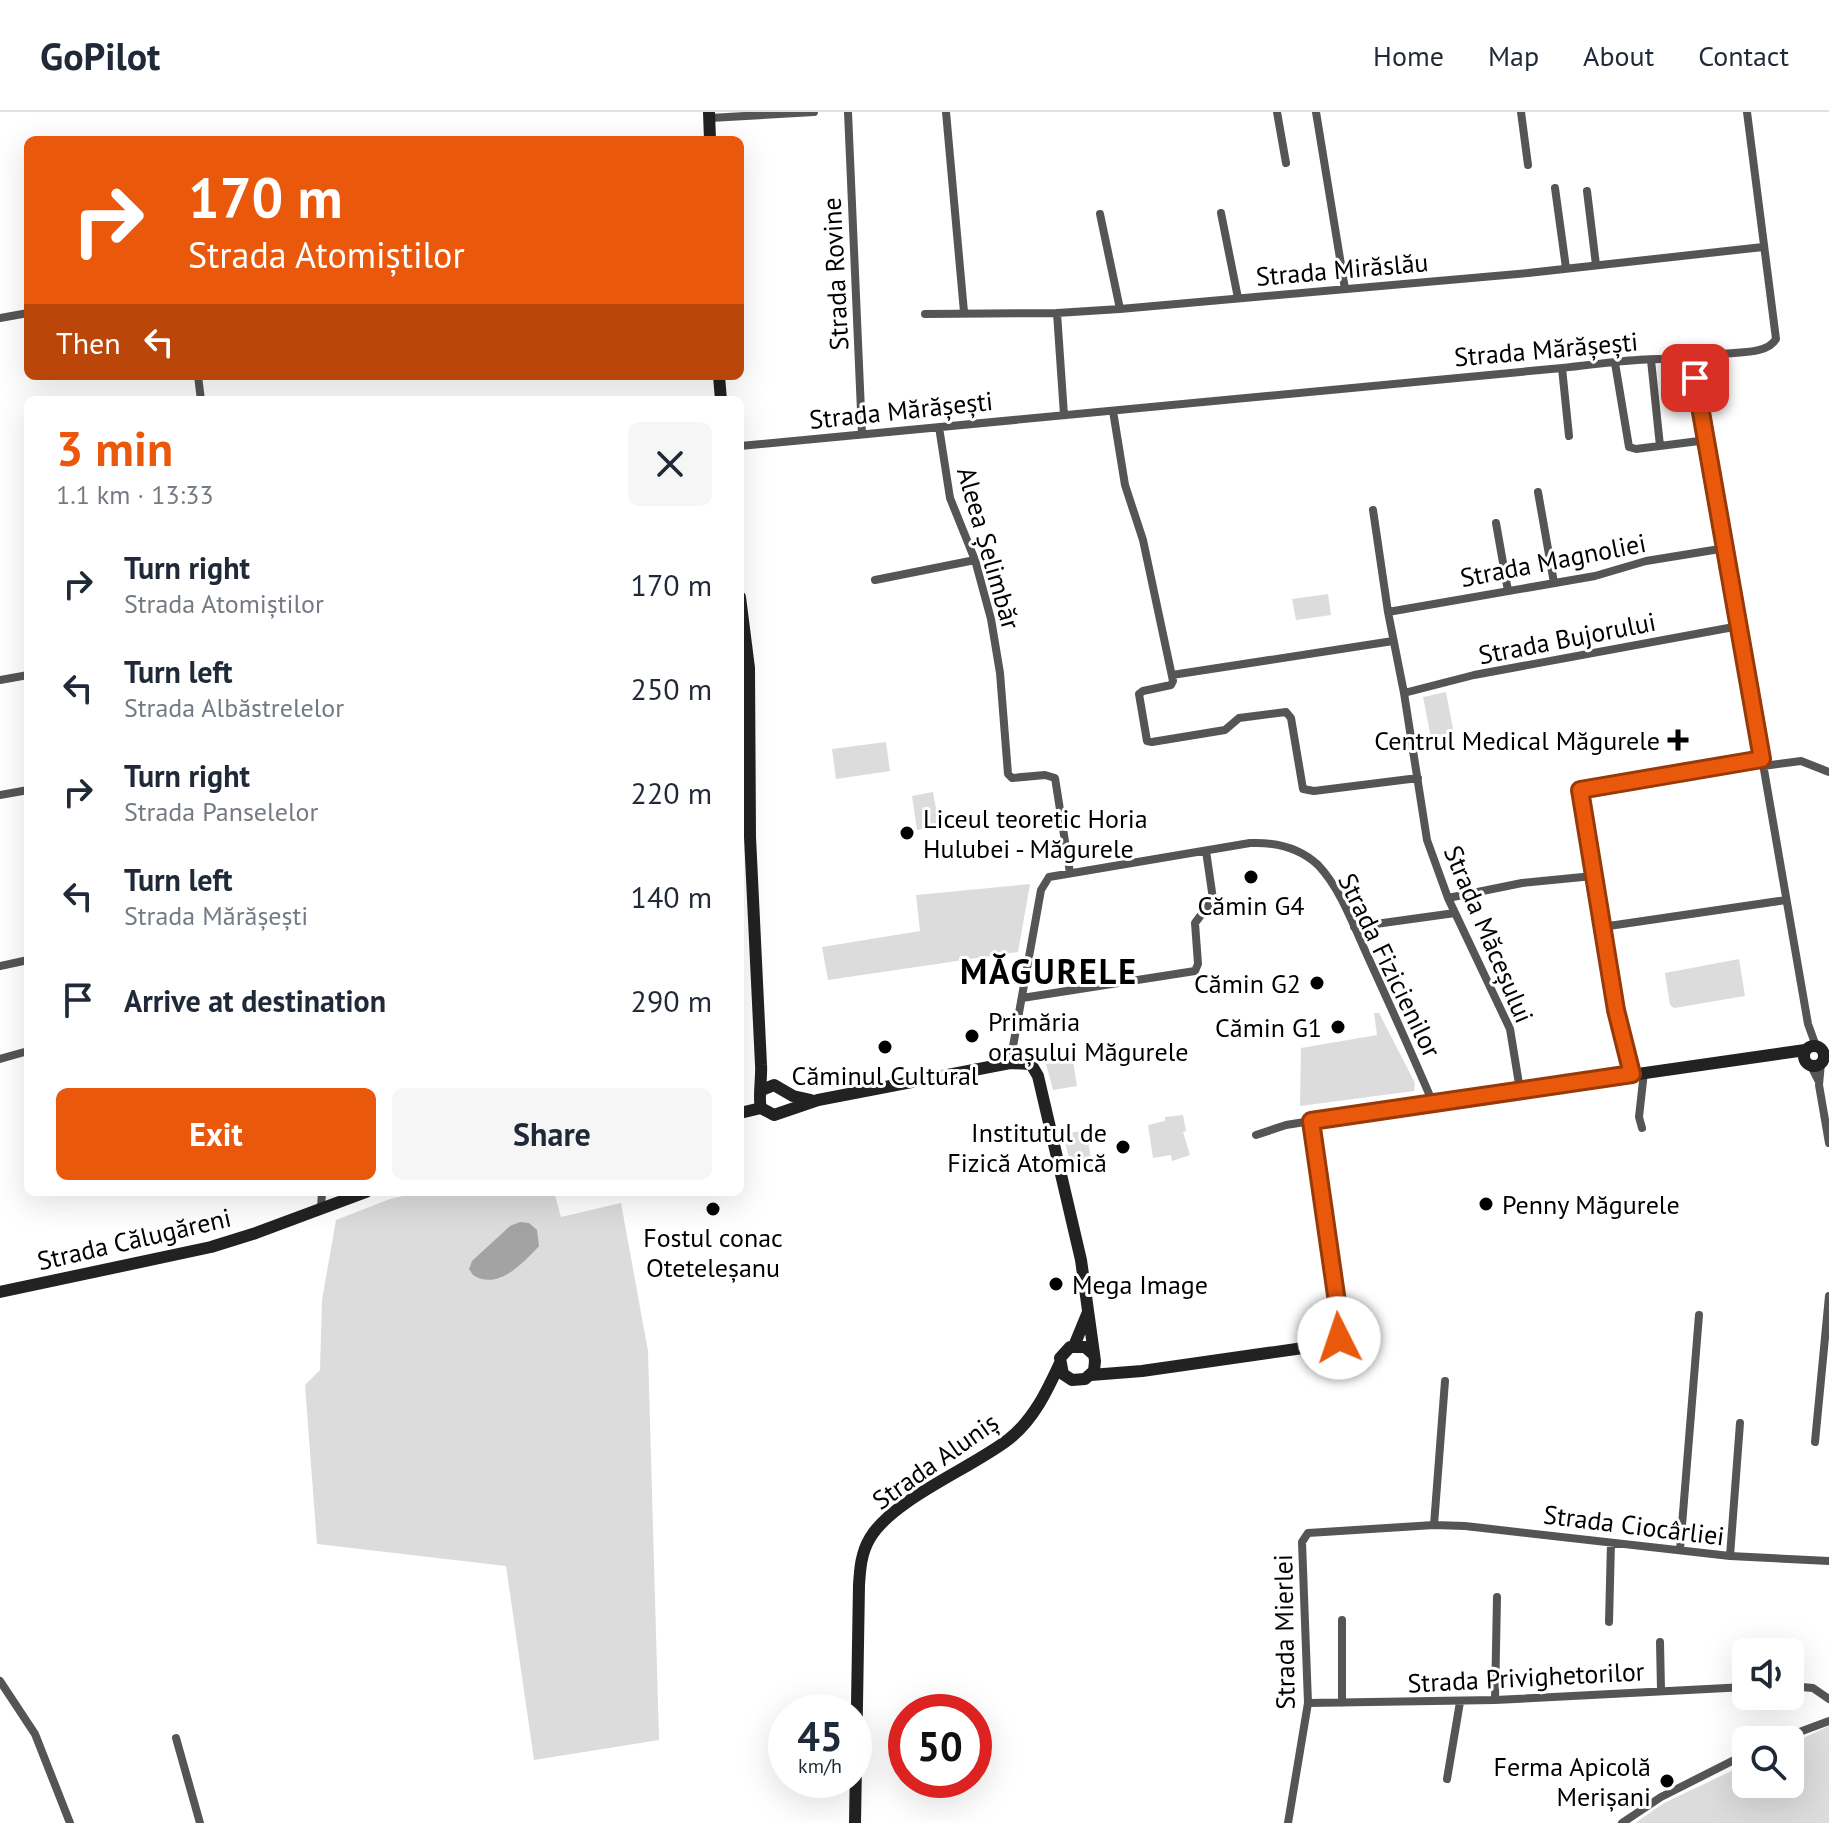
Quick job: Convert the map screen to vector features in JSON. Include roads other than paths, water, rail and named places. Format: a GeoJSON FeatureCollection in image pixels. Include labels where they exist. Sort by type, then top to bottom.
{"type":"FeatureCollection","features":[{"type":"Feature","properties":{"kind":"main road"},"geometry":{"type":"LineString","coordinates":[[710,115],[710,136]]}},
{"type":"Feature","properties":{"kind":"main road"},"geometry":{"type":"LineString","coordinates":[[744,629],[749,668],[748,801],[761,1065],[774,1089],[788,1102],[783,1111]]}},
{"type":"Feature","properties":{"kind":"main road"},"geometry":{"type":"LineString","coordinates":[[1074,1346],[1085,1347],[1093,1365],[1110,1375],[1337,1341],[1341,1330],[1311,1121],[1638,1073],[1782,1054],[1816,1054]]}},
{"type":"Feature","properties":{"kind":"main road"},"geometry":{"type":"LineString","coordinates":[[744,1112],[761,1108],[774,1115],[818,1100],[1010,1063],[1024,1062],[1034,1067],[1081,1260],[1093,1365]]}},
{"type":"Feature","properties":{"kind":"main road"},"geometry":{"type":"LineString","coordinates":[[774,1089],[804,1099],[818,1100]]}},
{"type":"Feature","properties":{"kind":"main road"},"geometry":{"type":"LineString","coordinates":[[761,1108],[758,1099],[774,1089]]}},
{"type":"Feature","properties":{"kind":"main road","name":"Strada Călugăreni"},"geometry":{"type":"LineString","coordinates":[[0,1292],[211,1247],[355,1196]]}},
{"type":"Feature","properties":{"kind":"main road"},"geometry":{"type":"LineString","coordinates":[[1075,1381],[1065,1376],[1060,1363],[1062,1354],[1074,1346],[1089,1309]]}},
{"type":"Feature","properties":{"kind":"main road","name":"Strada Aluniș"},"geometry":{"type":"LineString","coordinates":[[855,1823],[860,1570],[866,1546],[883,1522],[903,1506],[1009,1439],[1029,1418],[1060,1363]]}},
{"type":"Feature","properties":{"kind":"main road"},"geometry":{"type":"LineString","coordinates":[[1045,1394],[1075,1381],[1093,1365]]}},
{"type":"Feature","properties":{"kind":"street"},"geometry":{"type":"LineString","coordinates":[[710,115],[814,112]]}},
{"type":"Feature","properties":{"kind":"street","name":"Strada Rovine"},"geometry":{"type":"LineString","coordinates":[[848,112],[862,434]]}},
{"type":"Feature","properties":{"kind":"street"},"geometry":{"type":"LineString","coordinates":[[946,112],[964,312]]}},
{"type":"Feature","properties":{"kind":"street"},"geometry":{"type":"LineString","coordinates":[[1277,112],[1286,163]]}},
{"type":"Feature","properties":{"kind":"street"},"geometry":{"type":"LineString","coordinates":[[1316,112],[1345,289]]}},
{"type":"Feature","properties":{"kind":"street"},"geometry":{"type":"LineString","coordinates":[[1521,112],[1528,165]]}},
{"type":"Feature","properties":{"kind":"street"},"geometry":{"type":"LineString","coordinates":[[1747,112],[1776,336],[1774,343],[1762,349],[1698,357],[1685,365],[1696,384],[1707,440],[1808,1024],[1816,1054],[1829,1143]]}},
{"type":"Feature","properties":{"kind":"street"},"geometry":{"type":"LineString","coordinates":[[1555,188],[1566,268]]}},
{"type":"Feature","properties":{"kind":"street"},"geometry":{"type":"LineString","coordinates":[[1587,191],[1596,265]]}},
{"type":"Feature","properties":{"kind":"street"},"geometry":{"type":"LineString","coordinates":[[1221,213],[1238,298]]}},
{"type":"Feature","properties":{"kind":"street"},"geometry":{"type":"LineString","coordinates":[[1100,214],[1120,309]]}},
{"type":"Feature","properties":{"kind":"street","name":"Strada Mirăslău"},"geometry":{"type":"LineString","coordinates":[[925,314],[1120,309],[1763,247]]}},
{"type":"Feature","properties":{"kind":"street"},"geometry":{"type":"LineString","coordinates":[[1057,313],[1064,415]]}},
{"type":"Feature","properties":{"kind":"street"},"geometry":{"type":"LineString","coordinates":[[0,318],[24,314]]}},
{"type":"Feature","properties":{"kind":"street","name":"Strada Mărășești"},"geometry":{"type":"LineString","coordinates":[[744,446],[1615,363],[1670,359],[1685,365]]}},
{"type":"Feature","properties":{"kind":"street"},"geometry":{"type":"LineString","coordinates":[[1651,360],[1660,446]]}},
{"type":"Feature","properties":{"kind":"street"},"geometry":{"type":"LineString","coordinates":[[1615,363],[1627,443],[1636,449],[1707,440]]}},
{"type":"Feature","properties":{"kind":"street"},"geometry":{"type":"LineString","coordinates":[[1562,368],[1569,436]]}},
{"type":"Feature","properties":{"kind":"street"},"geometry":{"type":"LineString","coordinates":[[1113,411],[1125,485],[1143,540],[1172,675],[1171,685],[1139,694],[1149,742],[1221,731],[1239,718],[1286,712],[1291,718],[1303,789],[1314,791],[1418,778]]}},
{"type":"Feature","properties":{"kind":"street","name":"Aleea Șelimbăr"},"geometry":{"type":"LineString","coordinates":[[939,427],[950,498],[975,560],[995,644],[1008,774],[1012,778],[1049,775],[1055,778],[1070,873]]}},
{"type":"Feature","properties":{"kind":"street"},"geometry":{"type":"LineString","coordinates":[[1538,492],[1554,583]]}},
{"type":"Feature","properties":{"kind":"street","name":"Strada Măceșului"},"geometry":{"type":"LineString","coordinates":[[1373,510],[1427,840],[1448,898],[1510,1029],[1520,1090]]}},
{"type":"Feature","properties":{"kind":"street"},"geometry":{"type":"LineString","coordinates":[[1496,523],[1508,591]]}},
{"type":"Feature","properties":{"kind":"street","name":"Strada Magnoliei"},"geometry":{"type":"LineString","coordinates":[[1388,612],[1595,576],[1646,561],[1726,548]]}},
{"type":"Feature","properties":{"kind":"street"},"geometry":{"type":"LineString","coordinates":[[875,580],[975,560]]}},
{"type":"Feature","properties":{"kind":"street","name":"Strada Bujorului"},"geometry":{"type":"LineString","coordinates":[[1404,693],[1474,675],[1739,626]]}},
{"type":"Feature","properties":{"kind":"street"},"geometry":{"type":"LineString","coordinates":[[1172,675],[1393,641]]}},
{"type":"Feature","properties":{"kind":"street"},"geometry":{"type":"LineString","coordinates":[[0,680],[24,676]]}},
{"type":"Feature","properties":{"kind":"street"},"geometry":{"type":"LineString","coordinates":[[1642,1128],[1638,1073],[1616,1010],[1580,790],[1762,763],[1801,761],[1829,772]]}},
{"type":"Feature","properties":{"kind":"street"},"geometry":{"type":"LineString","coordinates":[[0,795],[24,791]]}},
{"type":"Feature","properties":{"kind":"street","name":"Strada Fizicienilor"},"geometry":{"type":"LineString","coordinates":[[1010,1063],[1042,885],[1049,877],[1262,843],[1301,853],[1320,867],[1330,881],[1354,927],[1433,1103]]}},
{"type":"Feature","properties":{"kind":"street"},"geometry":{"type":"LineString","coordinates":[[1022,998],[1195,971],[1198,964],[1195,923],[1213,899],[1206,851]]}},
{"type":"Feature","properties":{"kind":"street"},"geometry":{"type":"LineString","coordinates":[[1448,898],[1522,883],[1593,876]]}},
{"type":"Feature","properties":{"kind":"street"},"geometry":{"type":"LineString","coordinates":[[1602,927],[1786,900]]}},
{"type":"Feature","properties":{"kind":"street"},"geometry":{"type":"LineString","coordinates":[[1354,927],[1455,913]]}},
{"type":"Feature","properties":{"kind":"street"},"geometry":{"type":"LineString","coordinates":[[0,966],[24,961]]}},
{"type":"Feature","properties":{"kind":"street"},"geometry":{"type":"LineString","coordinates":[[0,1059],[24,1052]]}},
{"type":"Feature","properties":{"kind":"street"},"geometry":{"type":"LineString","coordinates":[[1256,1135],[1311,1121]]}},
{"type":"Feature","properties":{"kind":"street"},"geometry":{"type":"LineString","coordinates":[[321,1208],[322,1196]]}},
{"type":"Feature","properties":{"kind":"street"},"geometry":{"type":"LineString","coordinates":[[1815,1442],[1829,1296]]}},
{"type":"Feature","properties":{"kind":"street"},"geometry":{"type":"LineString","coordinates":[[1680,1550],[1699,1315]]}},
{"type":"Feature","properties":{"kind":"street"},"geometry":{"type":"LineString","coordinates":[[1434,1525],[1445,1381]]}},
{"type":"Feature","properties":{"kind":"street"},"geometry":{"type":"LineString","coordinates":[[1730,1556],[1740,1423]]}},
{"type":"Feature","properties":{"kind":"street","name":"Strada Ciocârliei"},"geometry":{"type":"LineString","coordinates":[[1305,1535],[1434,1525],[1496,1529],[1730,1556],[1829,1561]]}},
{"type":"Feature","properties":{"kind":"street","name":"Strada Mierlei"},"geometry":{"type":"LineString","coordinates":[[1288,1823],[1308,1703],[1302,1542],[1305,1535]]}},
{"type":"Feature","properties":{"kind":"street"},"geometry":{"type":"LineString","coordinates":[[1609,1622],[1611,1543]]}},
{"type":"Feature","properties":{"kind":"street"},"geometry":{"type":"LineString","coordinates":[[1495,1700],[1497,1597]]}},
{"type":"Feature","properties":{"kind":"street"},"geometry":{"type":"LineString","coordinates":[[1342,1620],[1342,1703]]}},
{"type":"Feature","properties":{"kind":"street"},"geometry":{"type":"LineString","coordinates":[[1660,1642],[1661,1690]]}},
{"type":"Feature","properties":{"kind":"street"},"geometry":{"type":"LineString","coordinates":[[0,1681],[35,1734],[70,1823]]}},
{"type":"Feature","properties":{"kind":"street","name":"Strada Privighetorilor"},"geometry":{"type":"LineString","coordinates":[[1308,1703],[1460,1702],[1732,1687]]}},
{"type":"Feature","properties":{"kind":"street"},"geometry":{"type":"LineString","coordinates":[[1804,1687],[1813,1688],[1829,1699]]}},
{"type":"Feature","properties":{"kind":"street"},"geometry":{"type":"LineString","coordinates":[[1447,1779],[1460,1702]]}},
{"type":"Feature","properties":{"kind":"street"},"geometry":{"type":"LineString","coordinates":[[1804,1730],[1829,1721]]}},
{"type":"Feature","properties":{"kind":"street"},"geometry":{"type":"LineString","coordinates":[[176,1738],[200,1823]]}},
{"type":"Feature","properties":{"kind":"street"},"geometry":{"type":"LineString","coordinates":[[1622,1823],[1661,1797],[1732,1761]]}},
{"type":"Feature","properties":{"kind":"place","name":"Centrul Medical Măgurele"},"geometry":{"type":"Point","coordinates":[1678,740]}},
{"type":"Feature","properties":{"kind":"place","name":"Liceul teoretic Horia Hulubei - Măgurele"},"geometry":{"type":"Point","coordinates":[907,833]}},
{"type":"Feature","properties":{"kind":"place","name":"Cămin G4"},"geometry":{"type":"Point","coordinates":[1251,877]}},
{"type":"Feature","properties":{"kind":"place","name":"Cămin G2"},"geometry":{"type":"Point","coordinates":[1317,983]}},
{"type":"Feature","properties":{"kind":"place","name":"Cămin G1"},"geometry":{"type":"Point","coordinates":[1338,1027]}},
{"type":"Feature","properties":{"kind":"place","name":"Primăria orașului Măgurele"},"geometry":{"type":"Point","coordinates":[972,1036]}},
{"type":"Feature","properties":{"kind":"place","name":"Căminul Cultural"},"geometry":{"type":"Point","coordinates":[885,1047]}},
{"type":"Feature","properties":{"kind":"place","name":"Institutul de Fizică Atomică"},"geometry":{"type":"Point","coordinates":[1123,1147]}},
{"type":"Feature","properties":{"kind":"place","name":"Penny Măgurele"},"geometry":{"type":"Point","coordinates":[1486,1204]}},
{"type":"Feature","properties":{"kind":"place","name":"Fostul conac Oteteleșanu"},"geometry":{"type":"Point","coordinates":[713,1209]}},
{"type":"Feature","properties":{"kind":"place","name":"Mega Image"},"geometry":{"type":"Point","coordinates":[1056,1284]}},
{"type":"Feature","properties":{"kind":"place","name":"Ferma Apicolă Merișani"},"geometry":{"type":"Point","coordinates":[1667,1781]}},
{"type":"Feature","properties":{"kind":"district","name":"MĂGURELE"},"geometry":{"type":"Point","coordinates":[1049,971]}}]}
